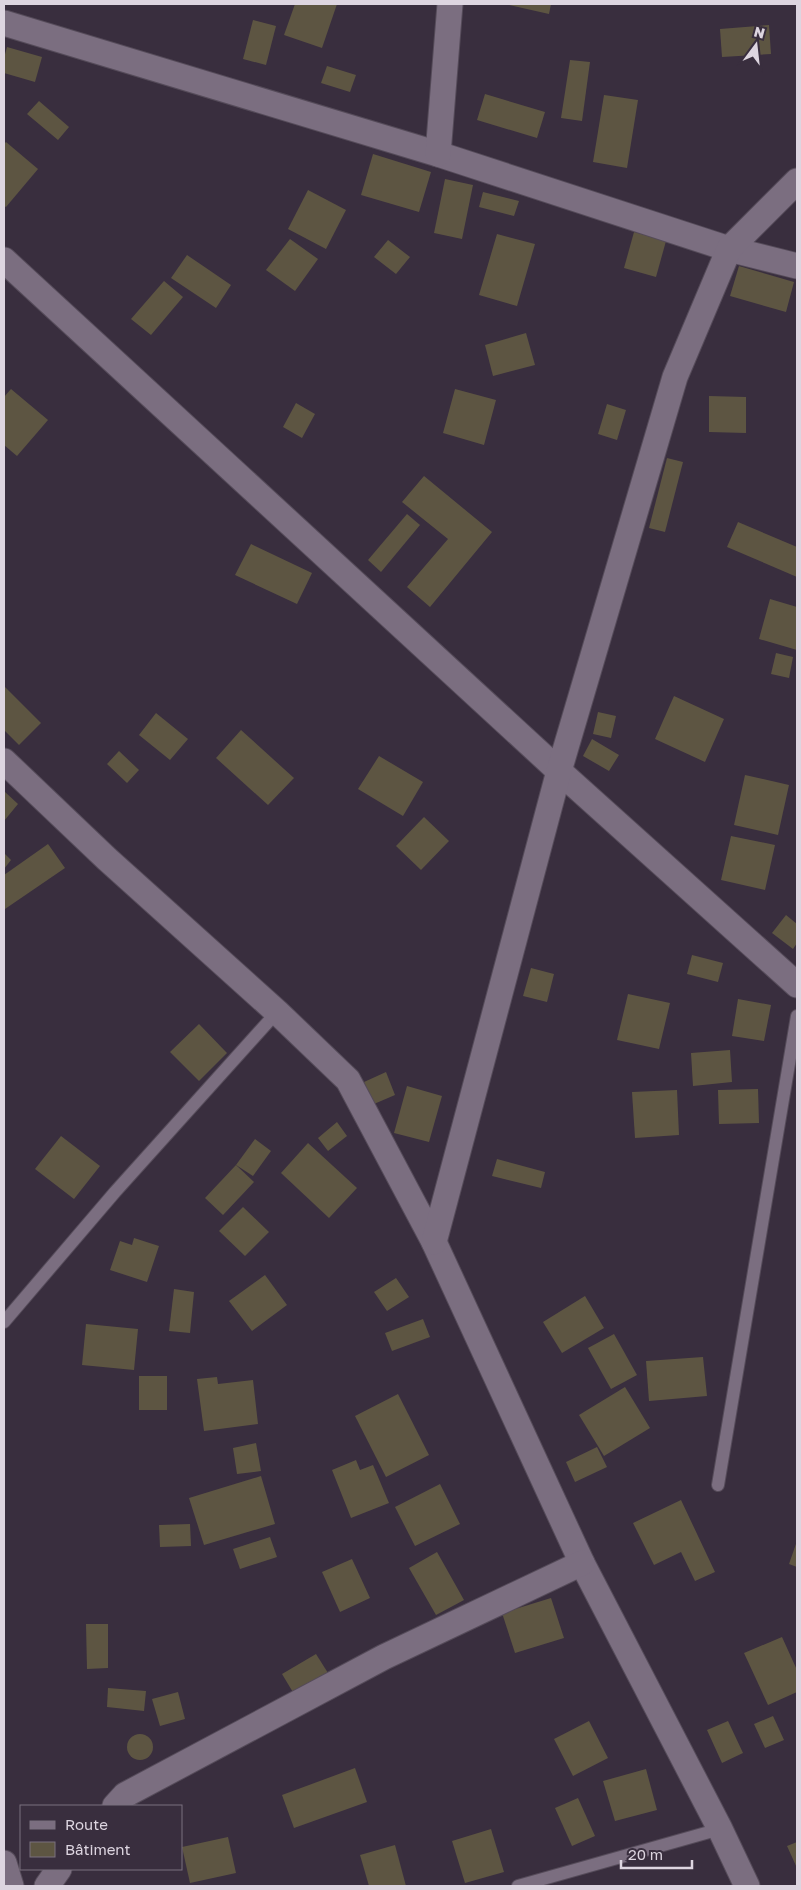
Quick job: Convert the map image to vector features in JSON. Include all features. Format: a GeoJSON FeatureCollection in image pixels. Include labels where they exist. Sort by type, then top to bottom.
{"type":"FeatureCollection","features":[{"type":"Feature","properties":{"kind":"street"},"geometry":{"type":"LineString","coordinates":[[438,154],[450,4]]}},
{"type":"Feature","properties":{"kind":"street"},"geometry":{"type":"LineString","coordinates":[[4,23],[438,154],[729,249],[797,266]]}},
{"type":"Feature","properties":{"kind":"street"},"geometry":{"type":"LineString","coordinates":[[434,1242],[559,771],[675,377],[729,249],[797,181]]}},
{"type":"Feature","properties":{"kind":"street"},"geometry":{"type":"LineString","coordinates":[[4,260],[559,771],[797,985]]}},
{"type":"Feature","properties":{"kind":"street"},"geometry":{"type":"LineString","coordinates":[[4,761],[107,859],[277,1012],[348,1080],[434,1242],[582,1563],[720,1829],[746,1886]]}},
{"type":"Feature","properties":{"kind":"street"},"geometry":{"type":"LineString","coordinates":[[116,1805],[125,1795],[384,1657],[582,1563]]}},
{"type":"Feature","properties":{"kind":"street"},"geometry":{"type":"LineString","coordinates":[[4,1863],[11,1886]]}},
{"type":"Feature","properties":{"kind":"street"},"geometry":{"type":"LineString","coordinates":[[47,1886],[58,1870]]}},
{"type":"Feature","properties":{"kind":"lane"},"geometry":{"type":"LineString","coordinates":[[4,1322],[115,1192],[277,1012]]}},
{"type":"Feature","properties":{"kind":"lane"},"geometry":{"type":"LineString","coordinates":[[718,1485],[797,1016]]}},
{"type":"Feature","properties":{"kind":"lane"},"geometry":{"type":"LineString","coordinates":[[518,1886],[720,1829]]}},
{"type":"Feature","properties":{"kind":"building"},"geometry":{"type":"Polygon","coordinates":[[[295,4],[337,4],[322,48],[284,35],[295,4]]]}},
{"type":"Feature","properties":{"kind":"building"},"geometry":{"type":"Polygon","coordinates":[[[505,4],[551,4],[549,14],[505,4]]]}},
{"type":"Feature","properties":{"kind":"building"},"geometry":{"type":"Polygon","coordinates":[[[253,20],[276,26],[266,65],[243,59],[253,20]]]}},
{"type":"Feature","properties":{"kind":"building"},"geometry":{"type":"Polygon","coordinates":[[[769,25],[771,54],[722,57],[720,29],[769,25]]]}},
{"type":"Feature","properties":{"kind":"building"},"geometry":{"type":"Polygon","coordinates":[[[7,47],[42,57],[35,82],[4,73],[4,58],[7,47]]]}},
{"type":"Feature","properties":{"kind":"building"},"geometry":{"type":"Polygon","coordinates":[[[570,60],[590,62],[582,121],[561,118],[570,60]]]}},
{"type":"Feature","properties":{"kind":"building"},"geometry":{"type":"Polygon","coordinates":[[[327,66],[356,75],[350,92],[321,83],[327,66]]]}},
{"type":"Feature","properties":{"kind":"building"},"geometry":{"type":"Polygon","coordinates":[[[485,94],[545,112],[537,138],[477,120],[485,94]]]}},
{"type":"Feature","properties":{"kind":"building"},"geometry":{"type":"Polygon","coordinates":[[[604,95],[638,100],[627,168],[593,162],[604,95]]]}},
{"type":"Feature","properties":{"kind":"building"},"geometry":{"type":"Polygon","coordinates":[[[39,101],[69,127],[58,140],[27,114],[39,101]]]}},
{"type":"Feature","properties":{"kind":"building"},"geometry":{"type":"Polygon","coordinates":[[[6,142],[38,169],[6,207],[4,206],[4,144],[6,142]]]}},
{"type":"Feature","properties":{"kind":"building"},"geometry":{"type":"Polygon","coordinates":[[[373,154],[431,172],[419,212],[361,195],[373,154]]]}},
{"type":"Feature","properties":{"kind":"building"},"geometry":{"type":"Polygon","coordinates":[[[445,179],[473,185],[462,239],[434,233],[445,179]]]}},
{"type":"Feature","properties":{"kind":"building"},"geometry":{"type":"Polygon","coordinates":[[[308,190],[346,210],[326,249],[288,229],[308,190]]]}},
{"type":"Feature","properties":{"kind":"building"},"geometry":{"type":"Polygon","coordinates":[[[483,192],[519,201],[514,216],[479,207],[483,192]]]}},
{"type":"Feature","properties":{"kind":"building"},"geometry":{"type":"Polygon","coordinates":[[[634,232],[666,241],[656,277],[624,268],[634,232]]]}},
{"type":"Feature","properties":{"kind":"building"},"geometry":{"type":"Polygon","coordinates":[[[497,234],[535,244],[517,306],[479,295],[497,234]]]}},
{"type":"Feature","properties":{"kind":"building"},"geometry":{"type":"Polygon","coordinates":[[[290,239],[318,259],[295,291],[266,270],[290,239]]]}},
{"type":"Feature","properties":{"kind":"building"},"geometry":{"type":"Polygon","coordinates":[[[388,240],[410,257],[396,274],[374,257],[388,240]]]}},
{"type":"Feature","properties":{"kind":"building"},"geometry":{"type":"Polygon","coordinates":[[[187,255],[231,285],[216,308],[171,278],[187,255]]]}},
{"type":"Feature","properties":{"kind":"building"},"geometry":{"type":"Polygon","coordinates":[[[739,266],[794,282],[786,312],[730,296],[739,266]]]}},
{"type":"Feature","properties":{"kind":"building"},"geometry":{"type":"Polygon","coordinates":[[[164,281],[183,297],[151,335],[131,319],[164,281]]]}},
{"type":"Feature","properties":{"kind":"building"},"geometry":{"type":"Polygon","coordinates":[[[526,333],[535,365],[493,376],[485,345],[526,333]]]}},
{"type":"Feature","properties":{"kind":"building"},"geometry":{"type":"Polygon","coordinates":[[[11,389],[48,420],[17,456],[4,445],[4,397],[11,389]]]}},
{"type":"Feature","properties":{"kind":"building"},"geometry":{"type":"Polygon","coordinates":[[[455,389],[496,400],[484,445],[443,433],[455,389]]]}},
{"type":"Feature","properties":{"kind":"building"},"geometry":{"type":"Polygon","coordinates":[[[709,396],[746,397],[746,433],[709,432],[709,396]]]}},
{"type":"Feature","properties":{"kind":"building"},"geometry":{"type":"Polygon","coordinates":[[[296,403],[315,414],[302,438],[283,427],[296,403]]]}},
{"type":"Feature","properties":{"kind":"building"},"geometry":{"type":"Polygon","coordinates":[[[607,404],[626,410],[617,440],[598,434],[607,404]]]}},
{"type":"Feature","properties":{"kind":"building"},"geometry":{"type":"Polygon","coordinates":[[[667,458],[683,462],[665,532],[649,528],[667,458]]]}},
{"type":"Feature","properties":{"kind":"building"},"geometry":{"type":"Polygon","coordinates":[[[424,476],[492,532],[430,607],[407,587],[448,539],[402,502],[424,476]]]}},
{"type":"Feature","properties":{"kind":"building"},"geometry":{"type":"Polygon","coordinates":[[[407,514],[420,525],[381,572],[368,560],[407,514]]]}},
{"type":"Feature","properties":{"kind":"building"},"geometry":{"type":"Polygon","coordinates":[[[738,522],[797,547],[797,577],[727,547],[738,522]]]}},
{"type":"Feature","properties":{"kind":"building"},"geometry":{"type":"Polygon","coordinates":[[[251,544],[312,573],[297,604],[235,575],[251,544]]]}},
{"type":"Feature","properties":{"kind":"building"},"geometry":{"type":"Polygon","coordinates":[[[770,599],[797,607],[797,650],[759,639],[770,599]]]}},
{"type":"Feature","properties":{"kind":"building"},"geometry":{"type":"Polygon","coordinates":[[[776,653],[793,657],[789,678],[771,674],[776,653]]]}},
{"type":"Feature","properties":{"kind":"building"},"geometry":{"type":"Polygon","coordinates":[[[4,686],[41,723],[19,745],[4,730],[4,686]]]}},
{"type":"Feature","properties":{"kind":"building"},"geometry":{"type":"Polygon","coordinates":[[[674,696],[724,719],[705,762],[655,739],[674,696]]]}},
{"type":"Feature","properties":{"kind":"building"},"geometry":{"type":"Polygon","coordinates":[[[598,712],[616,716],[611,738],[593,734],[598,712]]]}},
{"type":"Feature","properties":{"kind":"building"},"geometry":{"type":"Polygon","coordinates":[[[156,713],[188,739],[170,760],[139,735],[156,713]]]}},
{"type":"Feature","properties":{"kind":"building"},"geometry":{"type":"Polygon","coordinates":[[[241,730],[294,778],[268,805],[216,758],[241,730]]]}},
{"type":"Feature","properties":{"kind":"building"},"geometry":{"type":"Polygon","coordinates":[[[592,739],[619,755],[609,771],[583,756],[592,739]]]}},
{"type":"Feature","properties":{"kind":"building"},"geometry":{"type":"Polygon","coordinates":[[[119,751],[139,770],[127,783],[107,764],[119,751]]]}},
{"type":"Feature","properties":{"kind":"building"},"geometry":{"type":"Polygon","coordinates":[[[379,756],[423,782],[403,816],[358,789],[379,756]]]}},
{"type":"Feature","properties":{"kind":"building"},"geometry":{"type":"Polygon","coordinates":[[[745,775],[789,785],[778,835],[734,825],[745,775]]]}},
{"type":"Feature","properties":{"kind":"building"},"geometry":{"type":"Polygon","coordinates":[[[4,791],[18,804],[4,821],[4,791]]]}},
{"type":"Feature","properties":{"kind":"building"},"geometry":{"type":"Polygon","coordinates":[[[424,817],[449,841],[421,870],[396,846],[424,817]]]}},
{"type":"Feature","properties":{"kind":"building"},"geometry":{"type":"Polygon","coordinates":[[[731,836],[775,845],[765,890],[721,880],[731,836]]]}},
{"type":"Feature","properties":{"kind":"building"},"geometry":{"type":"Polygon","coordinates":[[[48,844],[65,868],[5,909],[4,875],[48,844]]]}},
{"type":"Feature","properties":{"kind":"building"},"geometry":{"type":"Polygon","coordinates":[[[4,853],[11,860],[4,869],[4,853]]]}},
{"type":"Feature","properties":{"kind":"building"},"geometry":{"type":"Polygon","coordinates":[[[786,915],[797,924],[797,943],[793,949],[772,933],[786,915]]]}},
{"type":"Feature","properties":{"kind":"building"},"geometry":{"type":"Polygon","coordinates":[[[692,955],[723,963],[718,982],[687,974],[692,955]]]}},
{"type":"Feature","properties":{"kind":"building"},"geometry":{"type":"Polygon","coordinates":[[[531,968],[554,974],[547,1002],[523,996],[531,968]]]}},
{"type":"Feature","properties":{"kind":"building"},"geometry":{"type":"Polygon","coordinates":[[[628,994],[670,1003],[659,1049],[617,1040],[628,994]]]}},
{"type":"Feature","properties":{"kind":"building"},"geometry":{"type":"Polygon","coordinates":[[[738,999],[771,1005],[764,1041],[732,1036],[738,999]]]}},
{"type":"Feature","properties":{"kind":"building"},"geometry":{"type":"Polygon","coordinates":[[[199,1024],[227,1053],[199,1081],[170,1052],[199,1024]]]}},
{"type":"Feature","properties":{"kind":"building"},"geometry":{"type":"Polygon","coordinates":[[[730,1050],[732,1082],[693,1086],[691,1053],[730,1050]]]}},
{"type":"Feature","properties":{"kind":"building"},"geometry":{"type":"Polygon","coordinates":[[[386,1072],[395,1095],[374,1104],[364,1082],[386,1072]]]}},
{"type":"Feature","properties":{"kind":"building"},"geometry":{"type":"Polygon","coordinates":[[[407,1086],[442,1096],[429,1142],[394,1133],[407,1086]]]}},
{"type":"Feature","properties":{"kind":"building"},"geometry":{"type":"Polygon","coordinates":[[[758,1089],[759,1123],[719,1124],[718,1090],[758,1089]]]}},
{"type":"Feature","properties":{"kind":"building"},"geometry":{"type":"Polygon","coordinates":[[[677,1090],[679,1135],[635,1138],[632,1092],[677,1090]]]}},
{"type":"Feature","properties":{"kind":"building"},"geometry":{"type":"Polygon","coordinates":[[[337,1122],[347,1136],[328,1151],[318,1138],[337,1122]]]}},
{"type":"Feature","properties":{"kind":"building"},"geometry":{"type":"Polygon","coordinates":[[[61,1136],[100,1166],[74,1199],[35,1169],[61,1136]]]}},
{"type":"Feature","properties":{"kind":"building"},"geometry":{"type":"Polygon","coordinates":[[[255,1139],[271,1151],[253,1176],[236,1165],[255,1139]]]}},
{"type":"Feature","properties":{"kind":"building"},"geometry":{"type":"Polygon","coordinates":[[[308,1143],[357,1188],[329,1218],[281,1173],[308,1143]]]}},
{"type":"Feature","properties":{"kind":"building"},"geometry":{"type":"Polygon","coordinates":[[[497,1159],[545,1172],[541,1188],[492,1176],[497,1159]]]}},
{"type":"Feature","properties":{"kind":"building"},"geometry":{"type":"Polygon","coordinates":[[[236,1165],[254,1182],[223,1215],[205,1198],[236,1165]]]}},
{"type":"Feature","properties":{"kind":"building"},"geometry":{"type":"Polygon","coordinates":[[[243,1207],[269,1232],[245,1256],[219,1231],[243,1207]]]}},
{"type":"Feature","properties":{"kind":"building"},"geometry":{"type":"Polygon","coordinates":[[[134,1238],[159,1246],[147,1282],[110,1270],[120,1241],[132,1245],[134,1238]]]}},
{"type":"Feature","properties":{"kind":"building"},"geometry":{"type":"Polygon","coordinates":[[[265,1275],[287,1305],[252,1331],[229,1301],[265,1275]]]}},
{"type":"Feature","properties":{"kind":"building"},"geometry":{"type":"Polygon","coordinates":[[[396,1278],[409,1297],[387,1311],[374,1292],[396,1278]]]}},
{"type":"Feature","properties":{"kind":"building"},"geometry":{"type":"Polygon","coordinates":[[[174,1289],[194,1292],[190,1333],[169,1331],[174,1289]]]}},
{"type":"Feature","properties":{"kind":"building"},"geometry":{"type":"Polygon","coordinates":[[[585,1296],[604,1328],[562,1353],[543,1322],[585,1296]]]}},
{"type":"Feature","properties":{"kind":"building"},"geometry":{"type":"Polygon","coordinates":[[[423,1319],[430,1337],[392,1351],[385,1333],[423,1319]]]}},
{"type":"Feature","properties":{"kind":"building"},"geometry":{"type":"Polygon","coordinates":[[[86,1324],[138,1329],[134,1370],[82,1365],[86,1324]]]}},
{"type":"Feature","properties":{"kind":"building"},"geometry":{"type":"Polygon","coordinates":[[[614,1334],[637,1375],[611,1389],[588,1348],[614,1334]]]}},
{"type":"Feature","properties":{"kind":"building"},"geometry":{"type":"Polygon","coordinates":[[[703,1357],[707,1396],[649,1401],[646,1361],[703,1357]]]}},
{"type":"Feature","properties":{"kind":"building"},"geometry":{"type":"Polygon","coordinates":[[[139,1376],[167,1376],[167,1410],[139,1410],[139,1376]]]}},
{"type":"Feature","properties":{"kind":"building"},"geometry":{"type":"Polygon","coordinates":[[[217,1377],[218,1384],[253,1380],[258,1424],[204,1431],[197,1379],[217,1377]]]}},
{"type":"Feature","properties":{"kind":"building"},"geometry":{"type":"Polygon","coordinates":[[[625,1387],[650,1428],[604,1456],[579,1415],[625,1387]]]}},
{"type":"Feature","properties":{"kind":"building"},"geometry":{"type":"Polygon","coordinates":[[[398,1394],[429,1455],[386,1477],[355,1416],[398,1394]]]}},
{"type":"Feature","properties":{"kind":"building"},"geometry":{"type":"Polygon","coordinates":[[[256,1443],[261,1471],[237,1474],[233,1448],[256,1443]]]}},
{"type":"Feature","properties":{"kind":"building"},"geometry":{"type":"Polygon","coordinates":[[[597,1447],[607,1467],[575,1482],[566,1462],[597,1447]]]}},
{"type":"Feature","properties":{"kind":"building"},"geometry":{"type":"Polygon","coordinates":[[[356,1460],[360,1470],[373,1465],[389,1503],[351,1518],[332,1470],[356,1460]]]}},
{"type":"Feature","properties":{"kind":"building"},"geometry":{"type":"Polygon","coordinates":[[[261,1476],[275,1524],[204,1545],[189,1498],[261,1476]]]}},
{"type":"Feature","properties":{"kind":"building"},"geometry":{"type":"Polygon","coordinates":[[[440,1484],[460,1524],[415,1546],[395,1507],[440,1484]]]}},
{"type":"Feature","properties":{"kind":"building"},"geometry":{"type":"Polygon","coordinates":[[[681,1500],[715,1572],[695,1581],[681,1552],[654,1565],[633,1523],[681,1500]]]}},
{"type":"Feature","properties":{"kind":"building"},"geometry":{"type":"Polygon","coordinates":[[[190,1524],[191,1546],[160,1547],[159,1525],[190,1524]]]}},
{"type":"Feature","properties":{"kind":"building"},"geometry":{"type":"Polygon","coordinates":[[[270,1537],[277,1557],[240,1569],[233,1549],[270,1537]]]}},
{"type":"Feature","properties":{"kind":"building"},"geometry":{"type":"Polygon","coordinates":[[[797,1541],[797,1567],[789,1564],[797,1541]]]}},
{"type":"Feature","properties":{"kind":"building"},"geometry":{"type":"Polygon","coordinates":[[[437,1552],[464,1600],[436,1615],[409,1568],[437,1552]]]}},
{"type":"Feature","properties":{"kind":"building"},"geometry":{"type":"Polygon","coordinates":[[[352,1559],[370,1598],[340,1612],[322,1572],[352,1559]]]}},
{"type":"Feature","properties":{"kind":"building"},"geometry":{"type":"Polygon","coordinates":[[[551,1598],[564,1638],[515,1653],[502,1613],[551,1598]]]}},
{"type":"Feature","properties":{"kind":"building"},"geometry":{"type":"Polygon","coordinates":[[[86,1624],[108,1624],[108,1668],[87,1669],[86,1624]]]}},
{"type":"Feature","properties":{"kind":"building"},"geometry":{"type":"Polygon","coordinates":[[[782,1637],[797,1670],[797,1692],[768,1705],[744,1653],[782,1637]]]}},
{"type":"Feature","properties":{"kind":"building"},"geometry":{"type":"Polygon","coordinates":[[[316,1654],[328,1673],[294,1694],[282,1674],[316,1654]]]}},
{"type":"Feature","properties":{"kind":"building"},"geometry":{"type":"Polygon","coordinates":[[[108,1688],[146,1691],[144,1711],[107,1707],[108,1688]]]}},
{"type":"Feature","properties":{"kind":"building"},"geometry":{"type":"Polygon","coordinates":[[[178,1692],[185,1719],[160,1726],[152,1699],[178,1692]]]}},
{"type":"Feature","properties":{"kind":"building"},"geometry":{"type":"Polygon","coordinates":[[[773,1716],[784,1740],[765,1748],[754,1724],[773,1716]]]}},
{"type":"Feature","properties":{"kind":"building"},"geometry":{"type":"Polygon","coordinates":[[[589,1721],[608,1758],[573,1776],[554,1739],[589,1721]]]}},
{"type":"Feature","properties":{"kind":"building"},"geometry":{"type":"Polygon","coordinates":[[[728,1721],[743,1753],[722,1763],[707,1730],[728,1721]]]}},
{"type":"Feature","properties":{"kind":"building"},"geometry":{"type":"Polygon","coordinates":[[[140,1734],[150,1737],[153,1747],[150,1757],[140,1760],[130,1757],[127,1747],[130,1737],[140,1734]]]}},
{"type":"Feature","properties":{"kind":"building"},"geometry":{"type":"Polygon","coordinates":[[[355,1768],[367,1802],[294,1828],[282,1795],[355,1768]]]}},
{"type":"Feature","properties":{"kind":"building"},"geometry":{"type":"Polygon","coordinates":[[[646,1769],[657,1810],[615,1821],[603,1781],[646,1769]]]}},
{"type":"Feature","properties":{"kind":"building"},"geometry":{"type":"Polygon","coordinates":[[[578,1798],[595,1836],[572,1846],[555,1808],[578,1798]]]}},
{"type":"Feature","properties":{"kind":"building"},"geometry":{"type":"Polygon","coordinates":[[[491,1829],[504,1872],[465,1883],[452,1841],[491,1829]]]}},
{"type":"Feature","properties":{"kind":"building"},"geometry":{"type":"Polygon","coordinates":[[[228,1837],[236,1873],[190,1883],[182,1847],[228,1837]]]}},
{"type":"Feature","properties":{"kind":"building"},"geometry":{"type":"Polygon","coordinates":[[[797,1842],[797,1868],[787,1846],[797,1842]]]}},
{"type":"Feature","properties":{"kind":"building"},"geometry":{"type":"Polygon","coordinates":[[[395,1845],[406,1886],[369,1886],[360,1855],[395,1845]]]}}]}
